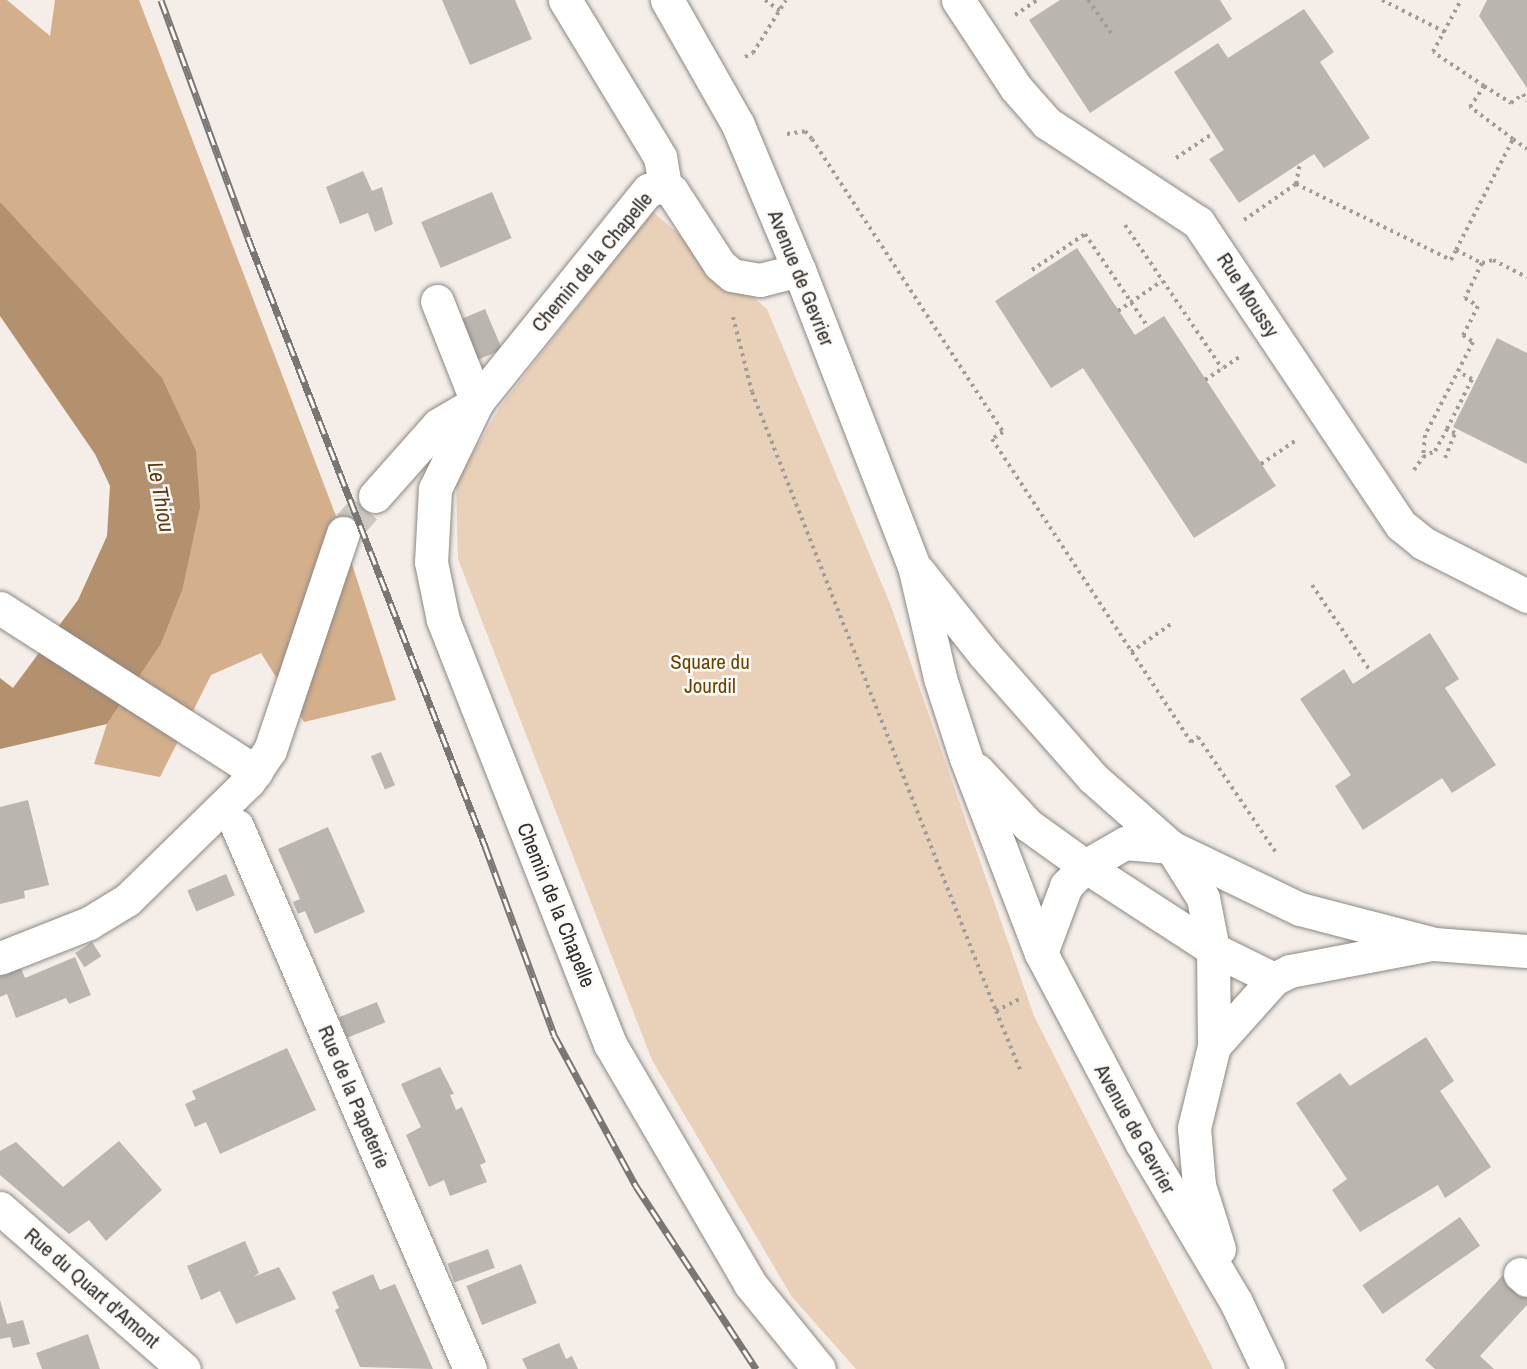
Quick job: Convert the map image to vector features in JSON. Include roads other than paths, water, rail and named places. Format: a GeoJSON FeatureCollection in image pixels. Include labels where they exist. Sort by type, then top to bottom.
{"type":"FeatureCollection","features":[{"type":"Feature","properties":{"kind":"street"},"geometry":{"type":"LineString","coordinates":[[565,0],[660,157],[665,186]]}},
{"type":"Feature","properties":{"kind":"street","name":"Avenue de Gevrier"},"geometry":{"type":"LineString","coordinates":[[667,0],[713,76],[749,150],[799,270],[914,566],[940,678],[966,758],[1041,953],[1141,1142],[1236,1302],[1268,1369]]}},
{"type":"Feature","properties":{"kind":"street","name":"Rue Moussy"},"geometry":{"type":"LineString","coordinates":[[958,0],[1029,106],[1047,123],[1198,222],[1213,241],[1401,525],[1423,543],[1527,596]]}},
{"type":"Feature","properties":{"kind":"street","name":"Chemin de la Chapelle"},"geometry":{"type":"LineString","coordinates":[[799,270],[760,280],[744,279],[720,265],[690,214],[665,186],[648,190],[477,402],[435,489],[431,562],[443,620],[610,1044],[750,1284],[819,1369]]}},
{"type":"Feature","properties":{"kind":"street"},"geometry":{"type":"LineString","coordinates":[[436,301],[477,402]]}},
{"type":"Feature","properties":{"kind":"street","name":"Chemin de la Chapelle"},"geometry":{"type":"LineString","coordinates":[[375,496],[438,425],[477,402]]}},
{"type":"Feature","properties":{"kind":"street"},"geometry":{"type":"LineString","coordinates":[[0,958],[89,923],[140,890],[255,772],[270,750],[343,533]]}},
{"type":"Feature","properties":{"kind":"street","name":"Avenue de Gevrier"},"geometry":{"type":"LineString","coordinates":[[914,566],[984,654],[1093,778],[1172,847],[1300,909],[1434,944],[1527,951]]}},
{"type":"Feature","properties":{"kind":"street"},"geometry":{"type":"LineString","coordinates":[[0,608],[216,743],[255,772]]}},
{"type":"Feature","properties":{"kind":"street","name":"Avenue de Gevrier"},"geometry":{"type":"LineString","coordinates":[[966,758],[1028,825],[1085,867],[1213,949],[1274,979]]}},
{"type":"Feature","properties":{"kind":"street","name":"Rue de la Papeterie"},"geometry":{"type":"LineString","coordinates":[[237,826],[470,1369]]}},
{"type":"Feature","properties":{"kind":"street","name":"Avenue de Gevrier"},"geometry":{"type":"LineString","coordinates":[[1041,953],[1066,886],[1085,867],[1125,843],[1172,847]]}},
{"type":"Feature","properties":{"kind":"street","name":"Avenue de Gevrier"},"geometry":{"type":"LineString","coordinates":[[1172,847],[1203,897],[1213,949],[1214,1046],[1194,1128],[1199,1185],[1236,1302]]}},
{"type":"Feature","properties":{"kind":"street","name":"Avenue de Gevrier"},"geometry":{"type":"LineString","coordinates":[[1214,1046],[1274,979],[1290,971],[1434,944]]}},
{"type":"Feature","properties":{"kind":"street","name":"Rue du Quart d'Amont"},"geometry":{"type":"LineString","coordinates":[[0,1208],[184,1369]]}},
{"type":"Feature","properties":{"kind":"water","name":"Le Thiou"},"geometry":{"type":"Polygon","coordinates":[[[0,202],[162,378],[196,451],[200,507],[182,591],[161,644],[107,724],[0,749],[0,678],[13,688],[78,600],[107,536],[110,486],[95,454],[0,316],[0,202]]]}},
{"type":"Feature","properties":{"kind":"tunnel"},"geometry":{"type":"LineString","coordinates":[[343,533],[375,496]]}},
{"type":"Feature","properties":{"kind":"railway"},"geometry":{"type":"LineString","coordinates":[[161,0],[248,238],[485,846],[554,1035],[636,1186],[756,1369]]}},
{"type":"Feature","properties":{"kind":"park label","name":"Square du Jourdil"},"geometry":{"type":"Point","coordinates":[710,674]}}]}
